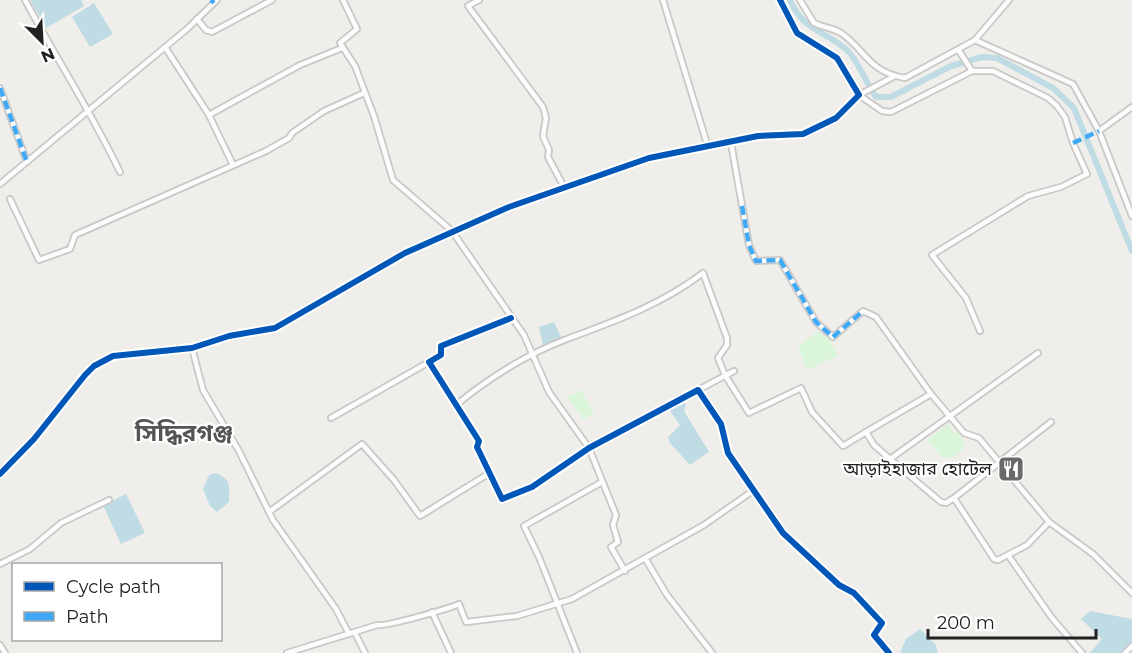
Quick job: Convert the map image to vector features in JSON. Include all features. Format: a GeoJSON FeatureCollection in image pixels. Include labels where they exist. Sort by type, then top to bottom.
{"type":"FeatureCollection","features":[{"type":"Feature","properties":{"kind":"street"},"geometry":{"type":"LineString","coordinates":[[26,0],[120,172]]}},
{"type":"Feature","properties":{"kind":"street"},"geometry":{"type":"LineString","coordinates":[[197,19],[206,30],[212,32],[272,0]]}},
{"type":"Feature","properties":{"kind":"street"},"geometry":{"type":"LineString","coordinates":[[343,0],[357,29],[340,42],[355,66],[374,116],[393,180],[452,231],[524,335],[549,392],[590,448],[616,515],[613,525],[618,542],[611,547],[625,571]]}},
{"type":"Feature","properties":{"kind":"street"},"geometry":{"type":"LineString","coordinates":[[466,0],[468,6],[543,107],[546,118],[543,136],[549,150],[548,157],[564,187]]}},
{"type":"Feature","properties":{"kind":"street"},"geometry":{"type":"LineString","coordinates":[[468,6],[479,0]]}},
{"type":"Feature","properties":{"kind":"street"},"geometry":{"type":"LineString","coordinates":[[663,0],[708,147]]}},
{"type":"Feature","properties":{"kind":"street"},"geometry":{"type":"LineString","coordinates":[[780,0],[797,33],[837,58],[861,94],[882,111],[891,112],[971,70],[993,71],[1048,98],[1065,117],[1073,143],[1087,174],[1061,187],[1028,196],[1014,203],[982,226],[932,255],[966,298],[980,332]]}},
{"type":"Feature","properties":{"kind":"street"},"geometry":{"type":"LineString","coordinates":[[800,0],[814,23],[839,31],[867,61],[892,77],[905,78],[960,52],[975,40],[1009,0]]}},
{"type":"Feature","properties":{"kind":"street"},"geometry":{"type":"LineString","coordinates":[[0,184],[165,47],[214,1]]}},
{"type":"Feature","properties":{"kind":"street"},"geometry":{"type":"LineString","coordinates":[[975,40],[1073,84],[1099,131],[1132,216]]}},
{"type":"Feature","properties":{"kind":"street"},"geometry":{"type":"LineString","coordinates":[[165,47],[209,115],[233,165]]}},
{"type":"Feature","properties":{"kind":"street"},"geometry":{"type":"LineString","coordinates":[[209,115],[290,70],[342,48]]}},
{"type":"Feature","properties":{"kind":"street"},"geometry":{"type":"LineString","coordinates":[[960,52],[971,70]]}},
{"type":"Feature","properties":{"kind":"street"},"geometry":{"type":"LineString","coordinates":[[0,474],[34,440],[94,366],[113,356],[192,348],[229,336],[282,325],[360,276],[452,231],[564,187],[649,158],[759,136],[803,134],[836,117],[861,94],[892,77]]}},
{"type":"Feature","properties":{"kind":"street"},"geometry":{"type":"LineString","coordinates":[[0,88],[4,93],[27,162]]}},
{"type":"Feature","properties":{"kind":"street"},"geometry":{"type":"LineString","coordinates":[[10,199],[39,260],[70,249],[75,235],[290,138],[292,133],[324,111],[364,93]]}},
{"type":"Feature","properties":{"kind":"street"},"geometry":{"type":"LineString","coordinates":[[1099,131],[1132,107]]}},
{"type":"Feature","properties":{"kind":"street"},"geometry":{"type":"LineString","coordinates":[[731,143],[749,245],[756,261],[780,260],[816,322],[833,337],[863,311],[876,317],[931,394],[964,433],[979,438],[1050,522],[1093,554],[1132,592]]}},
{"type":"Feature","properties":{"kind":"street"},"geometry":{"type":"LineString","coordinates":[[456,405],[480,385],[531,355],[642,311],[675,295],[703,273],[727,338],[727,345],[718,358],[725,375],[749,413],[801,388],[812,412],[843,446],[931,394]]}},
{"type":"Feature","properties":{"kind":"street"},"geometry":{"type":"LineString","coordinates":[[331,418],[441,355],[441,346],[511,318]]}},
{"type":"Feature","properties":{"kind":"street"},"geometry":{"type":"LineString","coordinates":[[192,348],[203,390],[239,451],[269,512],[336,609],[349,634]]}},
{"type":"Feature","properties":{"kind":"street"},"geometry":{"type":"LineString","coordinates":[[890,459],[1038,353]]}},
{"type":"Feature","properties":{"kind":"street"},"geometry":{"type":"LineString","coordinates":[[429,362],[479,441],[477,447],[502,500],[532,487],[590,448],[734,371]]}},
{"type":"Feature","properties":{"kind":"street"},"geometry":{"type":"LineString","coordinates":[[698,390],[721,424],[728,453],[783,533],[839,585],[854,593],[882,623],[874,634],[889,653]]}},
{"type":"Feature","properties":{"kind":"street"},"geometry":{"type":"LineString","coordinates":[[866,432],[874,445],[941,502],[946,502],[1052,422]]}},
{"type":"Feature","properties":{"kind":"street"},"geometry":{"type":"LineString","coordinates":[[269,512],[362,444],[394,480],[420,516],[488,474]]}},
{"type":"Feature","properties":{"kind":"street"},"geometry":{"type":"LineString","coordinates":[[577,653],[539,556],[524,526],[602,482]]}},
{"type":"Feature","properties":{"kind":"street"},"geometry":{"type":"LineString","coordinates":[[287,653],[459,604],[466,622],[518,616],[572,598],[625,571],[704,525],[754,490]]}},
{"type":"Feature","properties":{"kind":"street"},"geometry":{"type":"LineString","coordinates":[[954,498],[994,559],[1027,545],[1050,522]]}},
{"type":"Feature","properties":{"kind":"street"},"geometry":{"type":"LineString","coordinates":[[0,564],[38,543],[61,523],[109,500]]}},
{"type":"Feature","properties":{"kind":"street"},"geometry":{"type":"LineString","coordinates":[[1008,555],[1052,618],[1085,653]]}},
{"type":"Feature","properties":{"kind":"street"},"geometry":{"type":"LineString","coordinates":[[645,558],[667,595],[712,653]]}},
{"type":"Feature","properties":{"kind":"street"},"geometry":{"type":"LineString","coordinates":[[432,612],[451,653]]}},
{"type":"Feature","properties":{"kind":"street"},"geometry":{"type":"LineString","coordinates":[[355,633],[365,653]]}},
{"type":"Feature","properties":{"kind":"street"},"geometry":{"type":"LineString","coordinates":[[0,645],[6,653]]}},
{"type":"Feature","properties":{"kind":"street"},"geometry":{"type":"LineString","coordinates":[[1125,653],[1132,646]]}},
{"type":"Feature","properties":{"kind":"green space"},"geometry":{"type":"Polygon","coordinates":[[[818,331],[830,340],[838,356],[807,370],[798,347],[818,331]]]}},
{"type":"Feature","properties":{"kind":"green space"},"geometry":{"type":"Polygon","coordinates":[[[581,390],[594,413],[584,420],[567,397],[581,390]]]}},
{"type":"Feature","properties":{"kind":"green space"},"geometry":{"type":"Polygon","coordinates":[[[948,424],[955,433],[958,432],[966,446],[953,458],[942,458],[927,440],[948,424]]]}},
{"type":"Feature","properties":{"kind":"water"},"geometry":{"type":"Polygon","coordinates":[[[30,0],[81,0],[84,6],[46,28],[30,0]]]}},
{"type":"Feature","properties":{"kind":"water"},"geometry":{"type":"Polygon","coordinates":[[[94,3],[113,34],[90,47],[72,17],[94,3]]]}},
{"type":"Feature","properties":{"kind":"water"},"geometry":{"type":"Polygon","coordinates":[[[554,322],[562,339],[543,345],[539,327],[554,322]]]}},
{"type":"Feature","properties":{"kind":"water"},"geometry":{"type":"Polygon","coordinates":[[[683,399],[686,405],[684,411],[709,452],[690,465],[670,443],[668,437],[680,425],[668,408],[683,399]]]}},
{"type":"Feature","properties":{"kind":"water"},"geometry":{"type":"Polygon","coordinates":[[[215,473],[225,478],[229,484],[229,502],[217,512],[210,506],[203,489],[209,475],[215,473]]]}},
{"type":"Feature","properties":{"kind":"water"},"geometry":{"type":"Polygon","coordinates":[[[126,494],[145,533],[121,544],[103,505],[126,494]]]}},
{"type":"Feature","properties":{"kind":"water"},"geometry":{"type":"Polygon","coordinates":[[[1090,611],[1132,619],[1132,653],[1090,653],[1102,639],[1081,619],[1090,611]]]}},
{"type":"Feature","properties":{"kind":"water"},"geometry":{"type":"Polygon","coordinates":[[[920,629],[936,645],[938,653],[900,653],[906,639],[920,629]]]}},
{"type":"Feature","properties":{"kind":"waterway"},"geometry":{"type":"LineString","coordinates":[[790,0],[802,19],[849,52],[876,97],[891,97],[951,66],[982,57],[997,58],[1053,88],[1074,108],[1132,251]]}},
{"type":"Feature","properties":{"kind":"marked path"},"geometry":{"type":"LineString","coordinates":[[211,0],[214,3]]}},
{"type":"Feature","properties":{"kind":"marked path"},"geometry":{"type":"LineString","coordinates":[[0,88],[27,162]]}},
{"type":"Feature","properties":{"kind":"marked path"},"geometry":{"type":"LineString","coordinates":[[1073,143],[1099,131]]}},
{"type":"Feature","properties":{"kind":"marked path"},"geometry":{"type":"LineString","coordinates":[[742,206],[749,245],[756,261],[780,260],[816,322],[833,337],[863,311]]}},
{"type":"Feature","properties":{"kind":"cycle path"},"geometry":{"type":"LineString","coordinates":[[0,474],[34,439],[85,375],[94,366],[113,356],[192,348],[229,336],[275,328],[405,253],[509,207],[649,158],[758,136],[803,134],[836,118],[859,95],[837,58],[797,33],[780,0]]}},
{"type":"Feature","properties":{"kind":"cycle path"},"geometry":{"type":"LineString","coordinates":[[511,318],[441,346],[441,355],[429,362],[479,441],[477,447],[502,499],[532,487],[589,448],[698,390],[721,424],[728,453],[783,533],[839,585],[854,593],[882,623],[874,635],[889,653]]}},
{"type":"Feature","properties":{"kind":"place","name":"আড়াইহাজার হোটেল"},"geometry":{"type":"Point","coordinates":[1011,469]}},
{"type":"Feature","properties":{"kind":"district","name":"সিদ্ধিরগঞ্জ"},"geometry":{"type":"Point","coordinates":[184,433]}}]}
